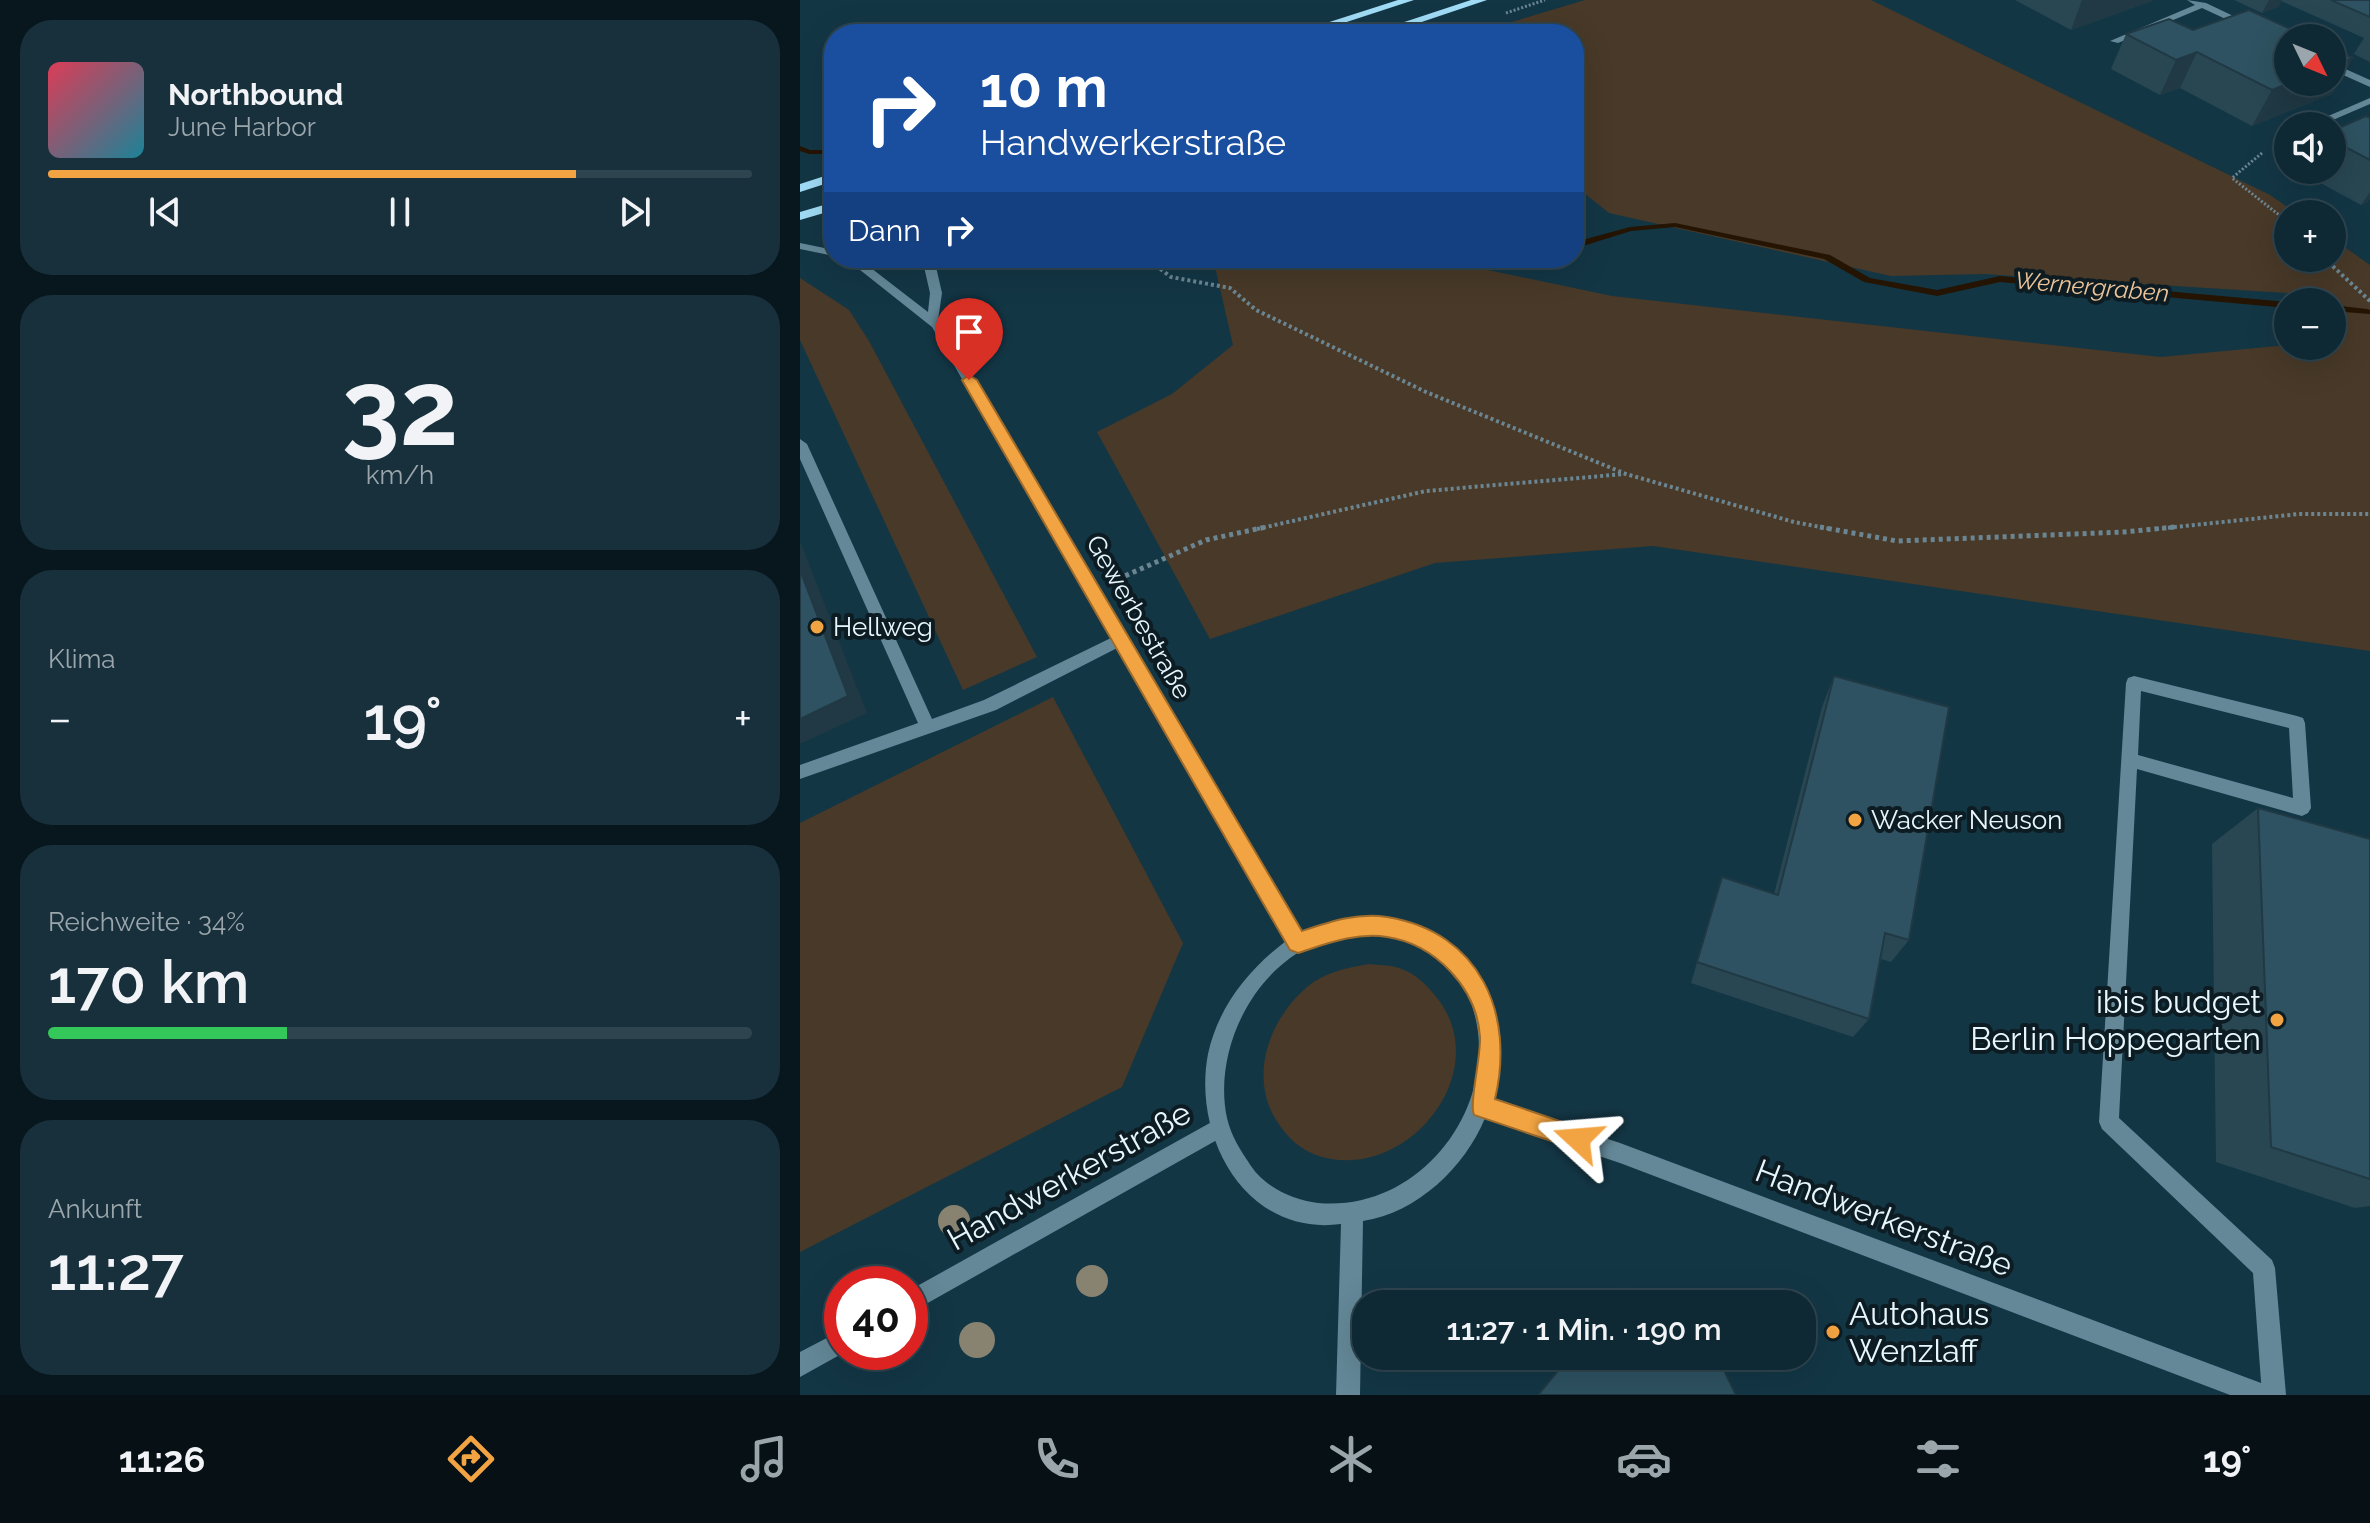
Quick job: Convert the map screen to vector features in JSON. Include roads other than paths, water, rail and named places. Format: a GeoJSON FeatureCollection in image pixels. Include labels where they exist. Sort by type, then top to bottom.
{"type":"FeatureCollection","features":[{"type":"Feature","properties":{"kind":"main road"},"geometry":{"type":"LineString","coordinates":[[1331,24],[1409,0]]}},
{"type":"Feature","properties":{"kind":"main road"},"geometry":{"type":"LineString","coordinates":[[1415,24],[1482,0]]}},
{"type":"Feature","properties":{"kind":"main road"},"geometry":{"type":"LineString","coordinates":[[800,188],[824,180]]}},
{"type":"Feature","properties":{"kind":"main road"},"geometry":{"type":"LineString","coordinates":[[800,216],[824,209]]}},
{"type":"Feature","properties":{"kind":"street"},"geometry":{"type":"LineString","coordinates":[[2191,0],[2274,38]]}},
{"type":"Feature","properties":{"kind":"street"},"geometry":{"type":"LineString","coordinates":[[2115,41],[2203,5]]}},
{"type":"Feature","properties":{"kind":"street"},"geometry":{"type":"LineString","coordinates":[[2346,73],[2370,84]]}},
{"type":"Feature","properties":{"kind":"street"},"geometry":{"type":"LineString","coordinates":[[2344,112],[2370,101]]}},
{"type":"Feature","properties":{"kind":"street"},"geometry":{"type":"LineString","coordinates":[[800,246],[824,251]]}},
{"type":"Feature","properties":{"kind":"street","name":"Gewerbestraße"},"geometry":{"type":"LineString","coordinates":[[864,268],[933,318],[1298,943]]}},
{"type":"Feature","properties":{"kind":"street","name":"Gewerbestraße"},"geometry":{"type":"LineString","coordinates":[[930,268],[936,293],[933,318]]}},
{"type":"Feature","properties":{"kind":"street"},"geometry":{"type":"LineString","coordinates":[[800,444],[928,727]]}},
{"type":"Feature","properties":{"kind":"street"},"geometry":{"type":"LineString","coordinates":[[800,772],[990,705],[1120,640]]}},
{"type":"Feature","properties":{"kind":"street"},"geometry":{"type":"LineString","coordinates":[[2130,760],[2302,808],[2297,723],[2134,683],[2109,1122],[2264,1268],[2274,1395]]}},
{"type":"Feature","properties":{"kind":"street","name":"Handwerkerstraße"},"geometry":{"type":"LineString","coordinates":[[1385,926],[1416,934],[1443,950],[1465,972],[1482,1000],[1491,1034],[1491,1070],[1482,1107],[1462,1145],[1432,1178],[1394,1202],[1352,1214],[1316,1214],[1282,1205],[1254,1186],[1232,1161],[1217,1129],[1212,1084],[1220,1039],[1241,998],[1256,978],[1298,943],[1341,929],[1385,926]]}},
{"type":"Feature","properties":{"kind":"street","name":"Handwerkerstraße"},"geometry":{"type":"LineString","coordinates":[[1482,1107],[1620,1153],[2261,1395]]}},
{"type":"Feature","properties":{"kind":"street","name":"Handwerkerstraße"},"geometry":{"type":"LineString","coordinates":[[928,1292],[1217,1129]]}},
{"type":"Feature","properties":{"kind":"street"},"geometry":{"type":"LineString","coordinates":[[1348,1395],[1352,1214]]}},
{"type":"Feature","properties":{"kind":"street"},"geometry":{"type":"LineString","coordinates":[[800,1365],[824,1351]]}},
{"type":"Feature","properties":{"kind":"waterway","name":"Wernergraben"},"geometry":{"type":"LineString","coordinates":[[800,148],[809,152],[824,152]]}},
{"type":"Feature","properties":{"kind":"waterway","name":"Wernergraben"},"geometry":{"type":"LineString","coordinates":[[1584,242],[1630,229],[1675,225],[1827,257],[1867,280],[1937,293],[2000,279],[2274,304]]}},
{"type":"Feature","properties":{"kind":"waterway","name":"Wernergraben"},"geometry":{"type":"LineString","coordinates":[[2346,310],[2367,312]]}},
{"type":"Feature","properties":{"kind":"place","name":"Hellweg"},"geometry":{"type":"Point","coordinates":[817,627]}},
{"type":"Feature","properties":{"kind":"place","name":"Wacker Neuson"},"geometry":{"type":"Point","coordinates":[1855,820]}},
{"type":"Feature","properties":{"kind":"place","name":"ibis budget Berlin Hoppegarten"},"geometry":{"type":"Point","coordinates":[2277,1020]}},
{"type":"Feature","properties":{"kind":"place","name":"Autohaus Wenzlaff"},"geometry":{"type":"Point","coordinates":[1833,1332]}}]}
